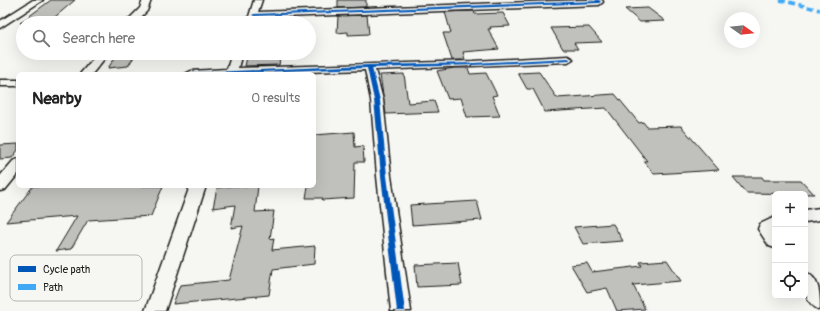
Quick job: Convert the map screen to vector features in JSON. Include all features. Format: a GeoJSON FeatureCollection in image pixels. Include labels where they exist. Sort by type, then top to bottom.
{"type":"FeatureCollection","features":[{"type":"Feature","properties":{"kind":"street"},"geometry":{"type":"LineString","coordinates":[[0,25],[39,0]]}},
{"type":"Feature","properties":{"kind":"street"},"geometry":{"type":"LineString","coordinates":[[137,16],[144,9],[147,0]]}},
{"type":"Feature","properties":{"kind":"street"},"geometry":{"type":"LineString","coordinates":[[253,16],[258,0]]}},
{"type":"Feature","properties":{"kind":"street"},"geometry":{"type":"LineString","coordinates":[[313,16],[599,2],[597,0]]}},
{"type":"Feature","properties":{"kind":"street"},"geometry":{"type":"LineString","coordinates":[[235,60],[231,72],[369,66],[508,63],[568,59]]}},
{"type":"Feature","properties":{"kind":"street"},"geometry":{"type":"LineString","coordinates":[[88,72],[98,60]]}},
{"type":"Feature","properties":{"kind":"street"},"geometry":{"type":"LineString","coordinates":[[369,66],[377,100],[384,176],[401,311]]}},
{"type":"Feature","properties":{"kind":"street"},"geometry":{"type":"LineString","coordinates":[[0,83],[16,83]]}},
{"type":"Feature","properties":{"kind":"street"},"geometry":{"type":"LineString","coordinates":[[0,186],[16,166]]}},
{"type":"Feature","properties":{"kind":"street"},"geometry":{"type":"LineString","coordinates":[[155,311],[197,188]]}},
{"type":"Feature","properties":{"kind":"street"},"geometry":{"type":"LineString","coordinates":[[808,216],[820,214]]}},
{"type":"Feature","properties":{"kind":"street"},"geometry":{"type":"LineString","coordinates":[[772,226],[766,229],[772,237]]}},
{"type":"Feature","properties":{"kind":"street"},"geometry":{"type":"LineString","coordinates":[[808,284],[820,301]]}},
{"type":"Feature","properties":{"kind":"building"},"geometry":{"type":"Polygon","coordinates":[[[51,0],[75,0],[56,16],[29,16],[51,0]]]}},
{"type":"Feature","properties":{"kind":"building"},"geometry":{"type":"Polygon","coordinates":[[[338,0],[366,0],[366,7],[338,8],[338,0]]]}},
{"type":"Feature","properties":{"kind":"building"},"geometry":{"type":"Polygon","coordinates":[[[648,8],[665,21],[640,22],[625,9],[648,8]]]}},
{"type":"Feature","properties":{"kind":"building"},"geometry":{"type":"Polygon","coordinates":[[[474,11],[475,14],[503,13],[510,26],[490,27],[491,29],[488,29],[499,49],[463,52],[465,60],[452,60],[443,33],[451,33],[445,12],[474,11]]]}},
{"type":"Feature","properties":{"kind":"building"},"geometry":{"type":"Polygon","coordinates":[[[367,15],[369,34],[348,35],[348,32],[337,33],[338,16],[367,15]]]}},
{"type":"Feature","properties":{"kind":"building"},"geometry":{"type":"Polygon","coordinates":[[[589,27],[602,42],[574,43],[578,49],[563,49],[551,28],[589,27]]]}},
{"type":"Feature","properties":{"kind":"building"},"geometry":{"type":"Polygon","coordinates":[[[114,60],[132,60],[128,66],[108,68],[114,60]]]}},
{"type":"Feature","properties":{"kind":"building"},"geometry":{"type":"Polygon","coordinates":[[[246,60],[280,60],[279,65],[245,66],[246,60]]]}},
{"type":"Feature","properties":{"kind":"building"},"geometry":{"type":"Polygon","coordinates":[[[454,68],[468,68],[470,74],[486,73],[497,95],[492,96],[500,116],[467,117],[461,98],[448,99],[437,71],[454,68]]]}},
{"type":"Feature","properties":{"kind":"building"},"geometry":{"type":"Polygon","coordinates":[[[539,72],[557,98],[615,94],[639,123],[643,122],[647,127],[681,126],[719,170],[654,174],[644,161],[647,161],[606,108],[545,112],[533,89],[527,89],[518,73],[539,72]]]}},
{"type":"Feature","properties":{"kind":"building"},"geometry":{"type":"Polygon","coordinates":[[[404,74],[408,103],[434,101],[438,112],[386,114],[380,75],[404,74]]]}},
{"type":"Feature","properties":{"kind":"building"},"geometry":{"type":"Polygon","coordinates":[[[354,132],[355,147],[363,146],[364,162],[355,162],[354,198],[322,200],[323,198],[306,198],[308,188],[316,188],[316,135],[354,132]]]}},
{"type":"Feature","properties":{"kind":"building"},"geometry":{"type":"Polygon","coordinates":[[[16,144],[16,153],[12,158],[0,159],[0,145],[16,144]]]}},
{"type":"Feature","properties":{"kind":"building"},"geometry":{"type":"Polygon","coordinates":[[[733,177],[762,177],[764,180],[801,180],[814,194],[808,194],[808,191],[772,191],[772,193],[746,193],[733,177]]]}},
{"type":"Feature","properties":{"kind":"building"},"geometry":{"type":"Polygon","coordinates":[[[32,188],[162,188],[151,216],[88,220],[71,249],[56,251],[77,216],[6,222],[32,188]]]}},
{"type":"Feature","properties":{"kind":"building"},"geometry":{"type":"Polygon","coordinates":[[[217,188],[258,188],[255,212],[274,211],[270,239],[274,238],[272,250],[315,246],[314,264],[273,269],[269,295],[173,304],[180,285],[229,280],[243,226],[231,228],[235,205],[213,208],[217,188]]]}},
{"type":"Feature","properties":{"kind":"building"},"geometry":{"type":"Polygon","coordinates":[[[477,201],[482,220],[412,225],[410,205],[477,201]]]}},
{"type":"Feature","properties":{"kind":"building"},"geometry":{"type":"Polygon","coordinates":[[[613,224],[623,241],[583,244],[574,227],[613,224]]]}},
{"type":"Feature","properties":{"kind":"building"},"geometry":{"type":"Polygon","coordinates":[[[667,260],[681,281],[633,285],[645,309],[617,311],[607,288],[587,292],[571,265],[587,263],[592,272],[642,266],[640,262],[667,260]]]}},
{"type":"Feature","properties":{"kind":"building"},"geometry":{"type":"Polygon","coordinates":[[[458,263],[462,285],[417,287],[415,265],[458,263]]]}},
{"type":"Feature","properties":{"kind":"marked path"},"geometry":{"type":"LineString","coordinates":[[780,0],[820,10]]}},
{"type":"Feature","properties":{"kind":"cycle path"},"geometry":{"type":"LineString","coordinates":[[254,15],[599,2],[597,0]]}},
{"type":"Feature","properties":{"kind":"cycle path"},"geometry":{"type":"LineString","coordinates":[[222,72],[474,64],[568,59]]}},
{"type":"Feature","properties":{"kind":"cycle path"},"geometry":{"type":"LineString","coordinates":[[369,66],[377,100],[384,176],[401,311]]}}]}
